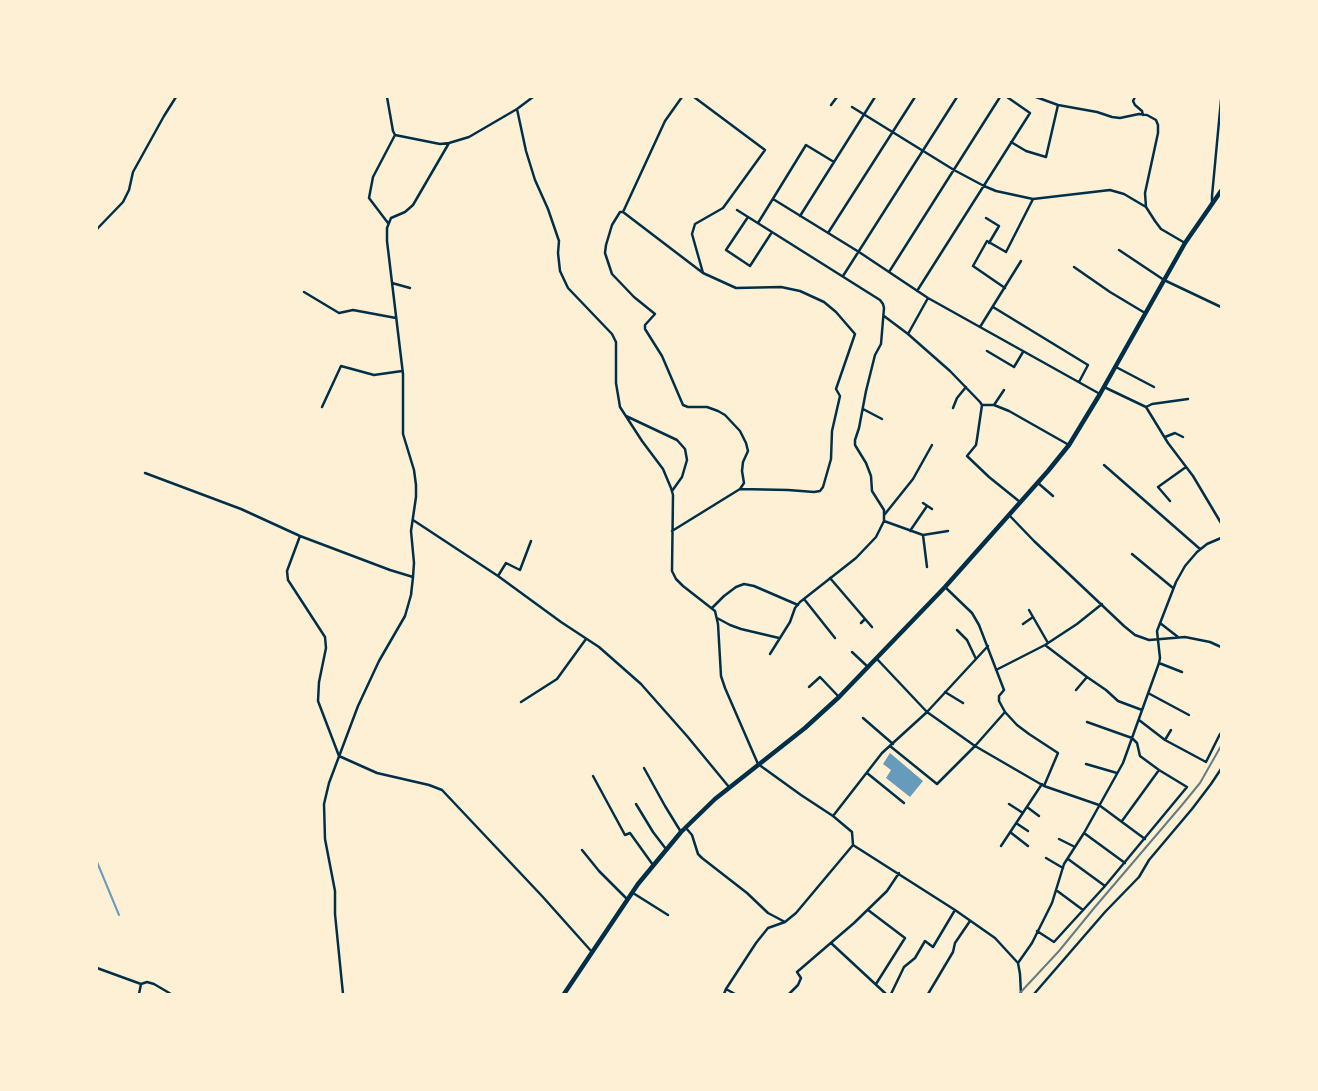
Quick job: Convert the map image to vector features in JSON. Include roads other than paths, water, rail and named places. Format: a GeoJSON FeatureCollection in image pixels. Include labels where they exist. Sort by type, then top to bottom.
{"type":"FeatureCollection","features":[{"type":"Feature","properties":{"kind":"highway"},"geometry":{"type":"LineString","coordinates":[[564,994],[632,893],[681,832],[715,799],[805,728],[839,697],[945,587],[1038,483],[1069,445],[1116,367],[1184,243],[1221,191]]}},
{"type":"Feature","properties":{"kind":"street"},"geometry":{"type":"LineString","coordinates":[[97,229],[123,202],[129,190],[133,172],[176,97]]}},
{"type":"Feature","properties":{"kind":"street"},"geometry":{"type":"LineString","coordinates":[[387,97],[395,136],[373,177],[369,198],[388,224]]}},
{"type":"Feature","properties":{"kind":"street"},"geometry":{"type":"LineString","coordinates":[[395,136],[440,144],[449,143],[469,137],[517,109],[533,97]]}},
{"type":"Feature","properties":{"kind":"street"},"geometry":{"type":"LineString","coordinates":[[672,531],[740,489],[744,483],[742,471],[743,462],[748,450],[740,432],[725,415],[707,407],[688,407],[683,405],[662,356],[645,329],[645,325],[655,314],[634,297],[612,274],[606,258],[606,245],[612,225],[620,212],[623,212],[666,121],[682,97]]}},
{"type":"Feature","properties":{"kind":"street"},"geometry":{"type":"LineString","coordinates":[[694,97],[765,150],[723,208],[695,224],[692,234],[703,273]]}},
{"type":"Feature","properties":{"kind":"street"},"geometry":{"type":"LineString","coordinates":[[831,105],[837,97]]}},
{"type":"Feature","properties":{"kind":"street"},"geometry":{"type":"LineString","coordinates":[[800,216],[875,97]]}},
{"type":"Feature","properties":{"kind":"street"},"geometry":{"type":"LineString","coordinates":[[828,233],[915,97]]}},
{"type":"Feature","properties":{"kind":"street"},"geometry":{"type":"LineString","coordinates":[[843,276],[957,97]]}},
{"type":"Feature","properties":{"kind":"street"},"geometry":{"type":"LineString","coordinates":[[889,272],[1000,97]]}},
{"type":"Feature","properties":{"kind":"street"},"geometry":{"type":"LineString","coordinates":[[917,291],[1030,113],[1007,97]]}},
{"type":"Feature","properties":{"kind":"street"},"geometry":{"type":"LineString","coordinates":[[1036,97],[1058,105],[1097,112],[1112,117],[1120,118],[1147,115],[1156,120],[1158,125],[1158,133],[1145,193],[1146,207],[1154,221],[1161,229],[1184,243]]}},
{"type":"Feature","properties":{"kind":"street"},"geometry":{"type":"LineString","coordinates":[[1135,97],[1133,101],[1142,111],[1143,115]]}},
{"type":"Feature","properties":{"kind":"street"},"geometry":{"type":"LineString","coordinates":[[1212,202],[1221,100]]}},
{"type":"Feature","properties":{"kind":"street"},"geometry":{"type":"LineString","coordinates":[[1011,142],[1026,151],[1046,157],[1058,105]]}},
{"type":"Feature","properties":{"kind":"street"},"geometry":{"type":"LineString","coordinates":[[852,107],[954,170],[984,186],[1001,192],[1033,199],[1110,190],[1124,194],[1146,207]]}},
{"type":"Feature","properties":{"kind":"street"},"geometry":{"type":"LineString","coordinates":[[517,109],[526,151],[535,180],[548,209],[559,241],[558,253],[560,271],[568,288],[612,334],[616,342],[617,387],[620,407],[642,441],[663,469],[673,495],[672,571],[676,580],[715,611],[718,624],[721,676],[724,688],[758,764],[801,796],[834,816],[852,832],[853,845],[796,913],[785,922],[768,928],[756,943],[724,994]]}},
{"type":"Feature","properties":{"kind":"street"},"geometry":{"type":"LineString","coordinates":[[343,994],[335,914],[335,891],[324,829],[324,804],[339,756],[368,685],[405,616],[410,595],[414,563],[411,531],[416,485],[414,470],[403,434],[402,371],[387,241],[388,224],[391,218],[405,212],[413,205],[449,143]]}},
{"type":"Feature","properties":{"kind":"street"},"geometry":{"type":"LineString","coordinates":[[758,224],[806,144],[834,162]]}},
{"type":"Feature","properties":{"kind":"street"},"geometry":{"type":"LineString","coordinates":[[773,199],[928,298],[1100,394]]}},
{"type":"Feature","properties":{"kind":"street"},"geometry":{"type":"LineString","coordinates":[[1005,288],[973,266],[987,241],[1006,252],[1033,199]]}},
{"type":"Feature","properties":{"kind":"street"},"geometry":{"type":"LineString","coordinates":[[737,210],[880,300],[884,308],[881,344],[875,355],[855,440],[855,445],[866,463],[871,476],[872,491],[884,510],[884,521],[876,537],[856,558],[798,605],[790,622],[770,654]]}},
{"type":"Feature","properties":{"kind":"street"},"geometry":{"type":"LineString","coordinates":[[623,212],[703,273],[736,288],[781,287],[800,291],[824,302],[836,312],[855,334],[836,389],[840,396],[832,431],[831,459],[823,487],[820,491],[814,492],[740,489]]}},
{"type":"Feature","properties":{"kind":"street"},"geometry":{"type":"LineString","coordinates":[[748,217],[726,250],[750,266],[772,232]]}},
{"type":"Feature","properties":{"kind":"street"},"geometry":{"type":"LineString","coordinates":[[986,218],[999,226],[989,243]]}},
{"type":"Feature","properties":{"kind":"street"},"geometry":{"type":"LineString","coordinates":[[1119,250],[1164,280],[1221,306]]}},
{"type":"Feature","properties":{"kind":"street"},"geometry":{"type":"LineString","coordinates":[[980,327],[1021,261]]}},
{"type":"Feature","properties":{"kind":"street"},"geometry":{"type":"LineString","coordinates":[[1074,266],[1110,292],[1146,313]]}},
{"type":"Feature","properties":{"kind":"street"},"geometry":{"type":"LineString","coordinates":[[392,283],[410,288]]}},
{"type":"Feature","properties":{"kind":"street"},"geometry":{"type":"LineString","coordinates":[[304,292],[339,313],[353,310],[396,318]]}},
{"type":"Feature","properties":{"kind":"street"},"geometry":{"type":"LineString","coordinates":[[908,334],[928,298]]}},
{"type":"Feature","properties":{"kind":"street"},"geometry":{"type":"LineString","coordinates":[[993,307],[1088,365],[1079,382]]}},
{"type":"Feature","properties":{"kind":"street"},"geometry":{"type":"LineString","coordinates":[[883,316],[908,334],[950,370],[980,402],[982,405],[976,445],[967,456],[989,477],[1021,502]]}},
{"type":"Feature","properties":{"kind":"street"},"geometry":{"type":"LineString","coordinates":[[987,352],[1014,368],[1023,351]]}},
{"type":"Feature","properties":{"kind":"street"},"geometry":{"type":"LineString","coordinates":[[322,407],[341,366],[374,375],[402,371]]}},
{"type":"Feature","properties":{"kind":"street"},"geometry":{"type":"LineString","coordinates":[[1116,367],[1154,387]]}},
{"type":"Feature","properties":{"kind":"street"},"geometry":{"type":"LineString","coordinates":[[954,408],[957,398],[966,387]]}},
{"type":"Feature","properties":{"kind":"street"},"geometry":{"type":"LineString","coordinates":[[1104,387],[1146,408],[1186,467],[1221,523]]}},
{"type":"Feature","properties":{"kind":"street"},"geometry":{"type":"LineString","coordinates":[[994,405],[1004,390]]}},
{"type":"Feature","properties":{"kind":"street"},"geometry":{"type":"LineString","coordinates":[[1146,408],[1152,404],[1188,399]]}},
{"type":"Feature","properties":{"kind":"street"},"geometry":{"type":"LineString","coordinates":[[982,405],[994,405],[1014,413],[1069,445]]}},
{"type":"Feature","properties":{"kind":"street"},"geometry":{"type":"LineString","coordinates":[[863,409],[882,419]]}},
{"type":"Feature","properties":{"kind":"street"},"geometry":{"type":"LineString","coordinates":[[626,416],[677,440],[685,449],[687,460],[682,477],[672,492]]}},
{"type":"Feature","properties":{"kind":"street"},"geometry":{"type":"LineString","coordinates":[[1165,437],[1175,433],[1183,438]]}},
{"type":"Feature","properties":{"kind":"street"},"geometry":{"type":"LineString","coordinates":[[885,515],[912,479],[932,445]]}},
{"type":"Feature","properties":{"kind":"street"},"geometry":{"type":"LineString","coordinates":[[1104,465],[1200,549]]}},
{"type":"Feature","properties":{"kind":"street"},"geometry":{"type":"LineString","coordinates":[[1170,501],[1158,487],[1186,467]]}},
{"type":"Feature","properties":{"kind":"street"},"geometry":{"type":"LineString","coordinates":[[145,473],[241,509],[300,536],[390,570],[413,577]]}},
{"type":"Feature","properties":{"kind":"street"},"geometry":{"type":"LineString","coordinates":[[1038,483],[1053,496]]}},
{"type":"Feature","properties":{"kind":"street"},"geometry":{"type":"LineString","coordinates":[[923,503],[932,509]]}},
{"type":"Feature","properties":{"kind":"street"},"geometry":{"type":"LineString","coordinates":[[910,531],[927,506]]}},
{"type":"Feature","properties":{"kind":"street"},"geometry":{"type":"LineString","coordinates":[[1009,515],[1034,541],[1135,635],[1149,640],[1185,637],[1210,642],[1221,647]]}},
{"type":"Feature","properties":{"kind":"street"},"geometry":{"type":"LineString","coordinates":[[413,520],[498,576],[599,647],[641,684],[688,736],[730,787]]}},
{"type":"Feature","properties":{"kind":"street"},"geometry":{"type":"LineString","coordinates":[[884,521],[923,535],[948,531]]}},
{"type":"Feature","properties":{"kind":"street"},"geometry":{"type":"LineString","coordinates":[[923,535],[927,567]]}},
{"type":"Feature","properties":{"kind":"street"},"geometry":{"type":"LineString","coordinates":[[300,536],[287,571],[288,580],[325,637],[326,648],[319,682],[318,701],[339,756],[377,773],[429,784],[442,790],[542,896],[592,952]]}},
{"type":"Feature","properties":{"kind":"street"},"geometry":{"type":"LineString","coordinates":[[1018,963],[1052,903],[1063,868],[1117,773],[1132,738],[1159,664],[1160,658],[1157,631],[1173,588],[1185,566],[1200,549],[1221,538]]}},
{"type":"Feature","properties":{"kind":"street"},"geometry":{"type":"LineString","coordinates":[[498,576],[506,563],[520,570],[531,541]]}},
{"type":"Feature","properties":{"kind":"street"},"geometry":{"type":"LineString","coordinates":[[1132,554],[1173,588]]}},
{"type":"Feature","properties":{"kind":"street"},"geometry":{"type":"LineString","coordinates":[[830,578],[872,627]]}},
{"type":"Feature","properties":{"kind":"street"},"geometry":{"type":"LineString","coordinates":[[712,608],[724,596],[744,584],[754,586],[798,605]]}},
{"type":"Feature","properties":{"kind":"street"},"geometry":{"type":"LineString","coordinates":[[945,587],[972,613],[979,625],[1004,690],[999,696],[999,701],[1005,712],[1023,730],[1058,753],[1043,785],[1009,832],[1001,846]]}},
{"type":"Feature","properties":{"kind":"street"},"geometry":{"type":"LineString","coordinates":[[804,599],[835,638]]}},
{"type":"Feature","properties":{"kind":"street"},"geometry":{"type":"LineString","coordinates":[[996,670],[1045,645],[1077,624],[1102,604]]}},
{"type":"Feature","properties":{"kind":"street"},"geometry":{"type":"LineString","coordinates":[[1029,610],[1048,643]]}},
{"type":"Feature","properties":{"kind":"street"},"geometry":{"type":"LineString","coordinates":[[1023,624],[1033,617]]}},
{"type":"Feature","properties":{"kind":"street"},"geometry":{"type":"LineString","coordinates":[[717,618],[741,629],[780,638]]}},
{"type":"Feature","properties":{"kind":"street"},"geometry":{"type":"LineString","coordinates":[[861,623],[865,619]]}},
{"type":"Feature","properties":{"kind":"street"},"geometry":{"type":"LineString","coordinates":[[1160,623],[1178,637]]}},
{"type":"Feature","properties":{"kind":"street"},"geometry":{"type":"LineString","coordinates":[[957,630],[967,640],[976,659]]}},
{"type":"Feature","properties":{"kind":"street"},"geometry":{"type":"LineString","coordinates":[[521,702],[558,679],[586,639]]}},
{"type":"Feature","properties":{"kind":"street"},"geometry":{"type":"LineString","coordinates":[[1045,645],[1118,700],[1142,710]]}},
{"type":"Feature","properties":{"kind":"street"},"geometry":{"type":"LineString","coordinates":[[834,816],[882,753],[927,712],[988,646]]}},
{"type":"Feature","properties":{"kind":"street"},"geometry":{"type":"LineString","coordinates":[[852,652],[868,667]]}},
{"type":"Feature","properties":{"kind":"street"},"geometry":{"type":"LineString","coordinates":[[876,658],[927,712],[975,746],[1043,785],[1100,805],[1145,839]]}},
{"type":"Feature","properties":{"kind":"street"},"geometry":{"type":"LineString","coordinates":[[1159,664],[1182,672]]}},
{"type":"Feature","properties":{"kind":"street"},"geometry":{"type":"LineString","coordinates":[[809,687],[820,677],[839,697]]}},
{"type":"Feature","properties":{"kind":"street"},"geometry":{"type":"LineString","coordinates":[[1076,690],[1087,677]]}},
{"type":"Feature","properties":{"kind":"street"},"geometry":{"type":"LineString","coordinates":[[945,692],[963,703]]}},
{"type":"Feature","properties":{"kind":"street"},"geometry":{"type":"LineString","coordinates":[[1148,693],[1189,715]]}},
{"type":"Feature","properties":{"kind":"street"},"geometry":{"type":"LineString","coordinates":[[863,718],[938,784],[1005,712]]}},
{"type":"Feature","properties":{"kind":"street"},"geometry":{"type":"LineString","coordinates":[[1139,720],[1165,740],[1206,762],[1220,734]]}},
{"type":"Feature","properties":{"kind":"street"},"geometry":{"type":"LineString","coordinates":[[1037,931],[1054,942],[1125,863],[1187,787],[1159,770],[1140,756],[1137,743],[1132,738],[1087,722]]}},
{"type":"Feature","properties":{"kind":"street"},"geometry":{"type":"LineString","coordinates":[[1165,740],[1172,730]]}},
{"type":"Feature","properties":{"kind":"street"},"geometry":{"type":"LineString","coordinates":[[1086,764],[1117,773]]}},
{"type":"Feature","properties":{"kind":"street"},"geometry":{"type":"LineString","coordinates":[[644,768],[681,832]]}},
{"type":"Feature","properties":{"kind":"street"},"geometry":{"type":"LineString","coordinates":[[1034,994],[1105,912],[1139,877],[1149,860],[1192,809],[1221,769]]}},
{"type":"Feature","properties":{"kind":"street"},"geometry":{"type":"LineString","coordinates":[[1122,821],[1159,770]]}},
{"type":"Feature","properties":{"kind":"street"},"geometry":{"type":"LineString","coordinates":[[867,773],[904,803]]}},
{"type":"Feature","properties":{"kind":"street"},"geometry":{"type":"LineString","coordinates":[[593,776],[625,835],[630,833],[653,865]]}},
{"type":"Feature","properties":{"kind":"street"},"geometry":{"type":"LineString","coordinates":[[636,804],[653,832],[666,849]]}},
{"type":"Feature","properties":{"kind":"street"},"geometry":{"type":"LineString","coordinates":[[1009,804],[1023,813]]}},
{"type":"Feature","properties":{"kind":"street"},"geometry":{"type":"LineString","coordinates":[[1027,807],[1039,816]]}},
{"type":"Feature","properties":{"kind":"street"},"geometry":{"type":"LineString","coordinates":[[1016,824],[1028,831]]}},
{"type":"Feature","properties":{"kind":"street"},"geometry":{"type":"LineString","coordinates":[[685,828],[692,835],[698,854],[702,858],[747,893],[768,913],[785,922]]}},
{"type":"Feature","properties":{"kind":"street"},"geometry":{"type":"LineString","coordinates":[[1009,832],[1028,846]]}},
{"type":"Feature","properties":{"kind":"street"},"geometry":{"type":"LineString","coordinates":[[1084,833],[1125,863]]}},
{"type":"Feature","properties":{"kind":"street"},"geometry":{"type":"LineString","coordinates":[[1059,839],[1075,847]]}},
{"type":"Feature","properties":{"kind":"street"},"geometry":{"type":"LineString","coordinates":[[853,845],[900,873],[995,938],[1018,963],[1021,994]]}},
{"type":"Feature","properties":{"kind":"street"},"geometry":{"type":"LineString","coordinates":[[582,850],[599,871],[628,899]]}},
{"type":"Feature","properties":{"kind":"street"},"geometry":{"type":"LineString","coordinates":[[1046,858],[1063,868]]}},
{"type":"Feature","properties":{"kind":"street"},"geometry":{"type":"LineString","coordinates":[[1068,859],[1105,886]]}},
{"type":"Feature","properties":{"kind":"street"},"geometry":{"type":"LineString","coordinates":[[789,994],[798,985],[801,978],[797,972],[888,891],[900,873]]}},
{"type":"Feature","properties":{"kind":"street"},"geometry":{"type":"LineString","coordinates":[[1056,890],[1084,910]]}},
{"type":"Feature","properties":{"kind":"street"},"geometry":{"type":"LineString","coordinates":[[632,893],[668,915]]}},
{"type":"Feature","properties":{"kind":"street"},"geometry":{"type":"LineString","coordinates":[[868,910],[904,938],[876,984]]}},
{"type":"Feature","properties":{"kind":"street"},"geometry":{"type":"LineString","coordinates":[[891,994],[904,966],[915,958],[925,941],[933,947],[955,910]]}},
{"type":"Feature","properties":{"kind":"street"},"geometry":{"type":"LineString","coordinates":[[928,994],[953,952],[955,943],[970,921]]}},
{"type":"Feature","properties":{"kind":"street"},"geometry":{"type":"LineString","coordinates":[[831,943],[886,994]]}},
{"type":"Feature","properties":{"kind":"street"},"geometry":{"type":"LineString","coordinates":[[97,968],[141,984],[147,982],[154,984],[171,994]]}},
{"type":"Feature","properties":{"kind":"street"},"geometry":{"type":"LineString","coordinates":[[140,994],[141,984]]}},
{"type":"Feature","properties":{"kind":"street"},"geometry":{"type":"LineString","coordinates":[[726,989],[735,994]]}},
{"type":"Feature","properties":{"kind":"water"},"geometry":{"type":"Polygon","coordinates":[[[890,753],[923,781],[910,797],[886,778],[891,770],[883,764],[890,753]]]}},
{"type":"Feature","properties":{"kind":"waterway"},"geometry":{"type":"LineString","coordinates":[[97,862],[119,915]]}},
{"type":"Feature","properties":{"kind":"railway"},"geometry":{"type":"LineString","coordinates":[[1019,994],[1059,951],[1200,783],[1221,746]]}}]}
